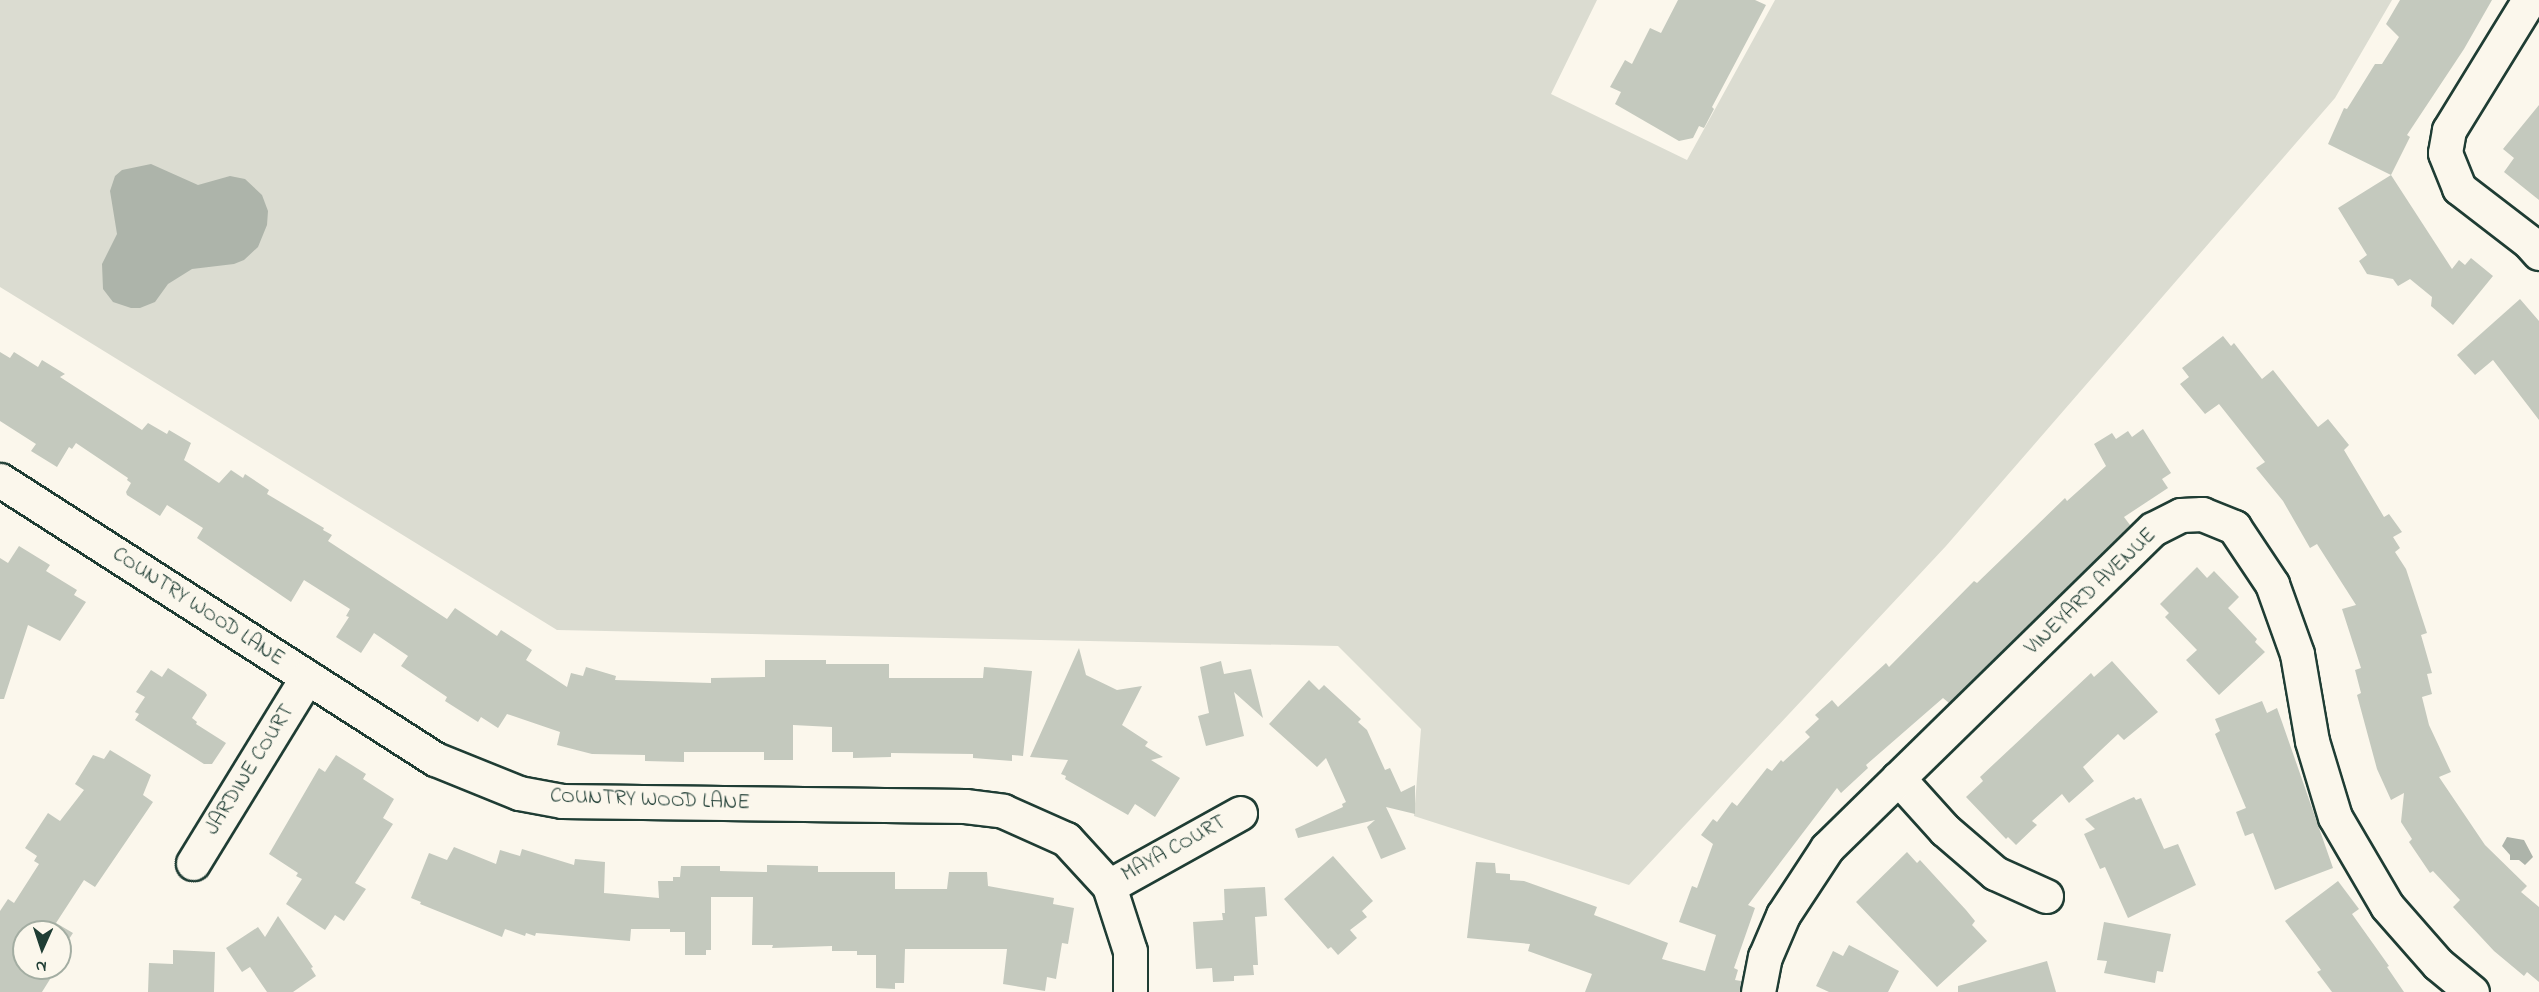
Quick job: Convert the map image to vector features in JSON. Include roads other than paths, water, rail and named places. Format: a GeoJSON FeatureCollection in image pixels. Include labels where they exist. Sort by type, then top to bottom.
{"type":"FeatureCollection","features":[{"type":"Feature","properties":{"kind":"street"},"geometry":{"type":"LineString","coordinates":[[2529,0],[2449,130],[2445,153],[2459,188],[2529,242],[2539,253]]}},
{"type":"Feature","properties":{"kind":"street","name":"COUNTRY WOOD LANE"},"geometry":{"type":"LineString","coordinates":[[0,480],[435,759],[519,792],[562,801],[965,806],[1003,811],[1066,839],[1109,886],[1130,951],[1130,992]]}},
{"type":"Feature","properties":{"kind":"street","name":"VINEYARD AVENUE"},"geometry":{"type":"LineString","coordinates":[[1758,992],[1765,957],[1783,915],[1827,848],[2153,529],[2181,515],[2202,514],[2234,527],[2271,584],[2297,654],[2312,741],[2335,817],[2386,906],[2438,963],[2472,992]]}},
{"type":"Feature","properties":{"kind":"street","name":"JARDINE COURT"},"geometry":{"type":"LineString","coordinates":[[193,864],[307,677]]}},
{"type":"Feature","properties":{"kind":"street"},"geometry":{"type":"LineString","coordinates":[[1898,778],[1945,830],[1995,873],[2046,896]]}},
{"type":"Feature","properties":{"kind":"street","name":"MAYA COURT"},"geometry":{"type":"LineString","coordinates":[[1109,886],[1240,813]]}}]}
